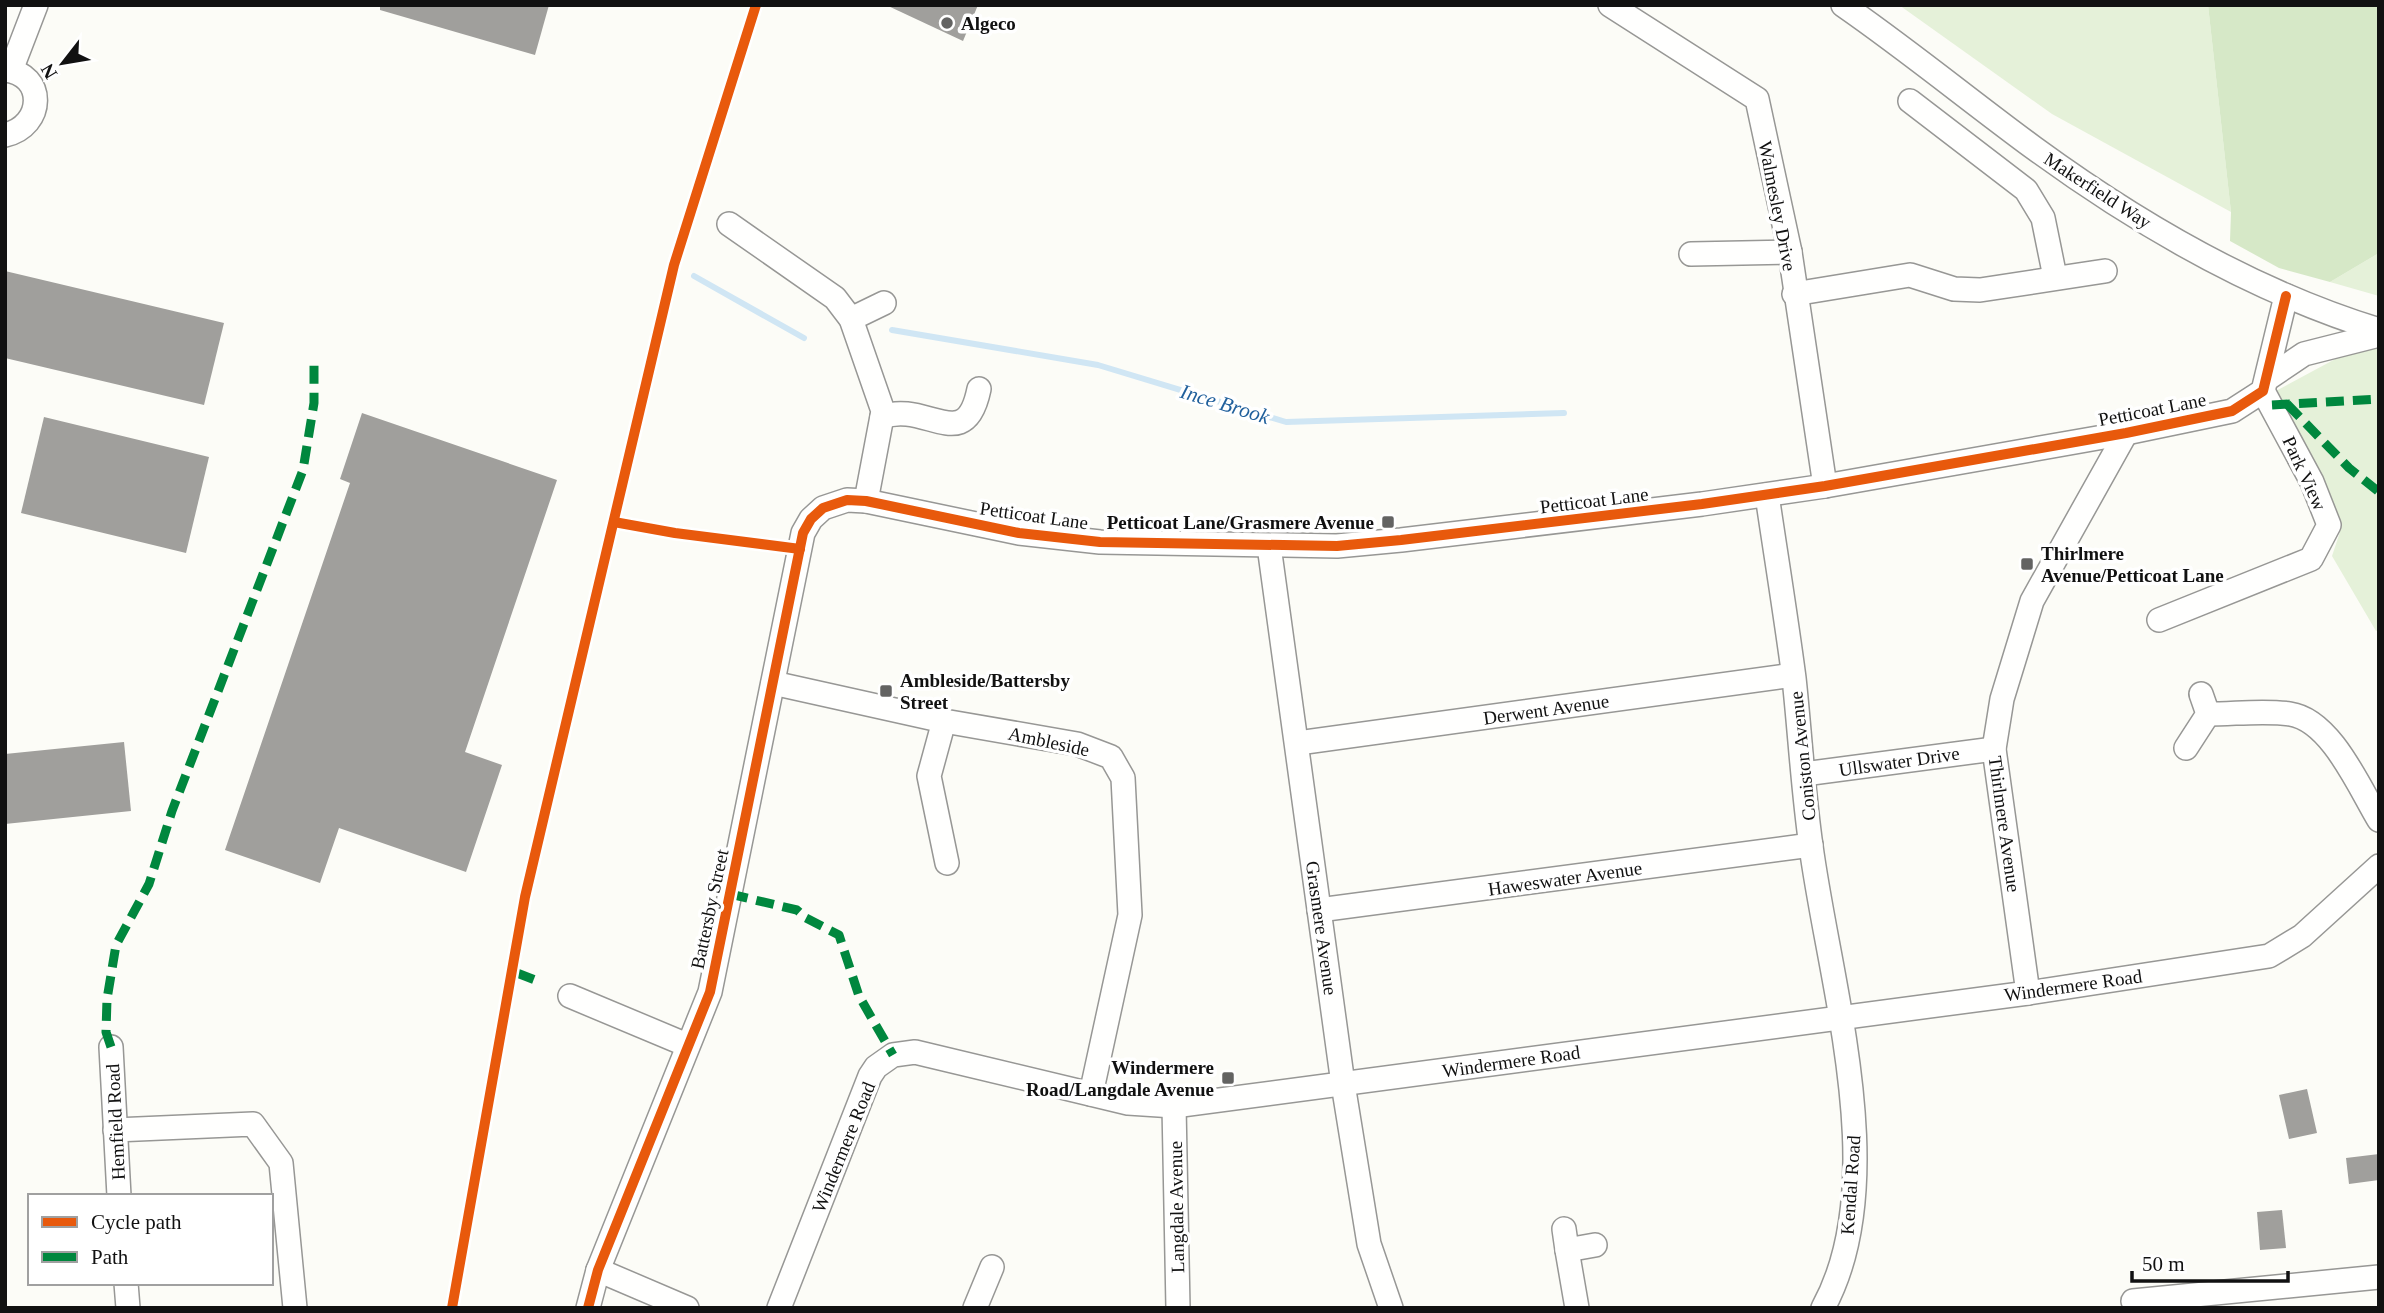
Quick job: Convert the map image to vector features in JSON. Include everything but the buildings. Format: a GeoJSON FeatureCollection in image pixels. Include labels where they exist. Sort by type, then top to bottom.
{"type":"FeatureCollection","features":[{"type":"Feature","properties":{"kind":"street"},"geometry":{"type":"LineString","coordinates":[[5,135],[16,132],[31,119],[36,100],[28,81],[8,70],[36,5]]}},
{"type":"Feature","properties":{"kind":"street","name":"Walmesley Drive"},"geometry":{"type":"LineString","coordinates":[[1610,5],[1757,99],[1790,252],[1794,294],[1825,486]]}},
{"type":"Feature","properties":{"kind":"street","name":"Makerfield Way"},"geometry":{"type":"LineString","coordinates":[[1843,5],[2036,150],[2109,200],[2175,240],[2318,312],[2379,330]]}},
{"type":"Feature","properties":{"kind":"street"},"geometry":{"type":"LineString","coordinates":[[1910,101],[2026,190],[2043,218],[2055,277]]}},
{"type":"Feature","properties":{"kind":"street"},"geometry":{"type":"LineString","coordinates":[[729,224],[835,298],[850,319],[883,411],[866,501]]}},
{"type":"Feature","properties":{"kind":"street"},"geometry":{"type":"LineString","coordinates":[[1691,254],[1790,252]]}},
{"type":"Feature","properties":{"kind":"street"},"geometry":{"type":"LineString","coordinates":[[1794,294],[1910,275],[1954,289],[1980,290],[2105,271]]}},
{"type":"Feature","properties":{"kind":"street"},"geometry":{"type":"LineString","coordinates":[[2265,385],[2286,296]]}},
{"type":"Feature","properties":{"kind":"street"},"geometry":{"type":"LineString","coordinates":[[850,319],[884,303]]}},
{"type":"Feature","properties":{"kind":"street"},"geometry":{"type":"LineString","coordinates":[[2304,354],[2318,312]]}},
{"type":"Feature","properties":{"kind":"street","name":"Petticoat Lane"},"geometry":{"type":"LineString","coordinates":[[823,508],[847,500],[866,501],[966,524],[1100,542],[1338,546],[1401,540],[1825,486],[2126,433],[2232,411],[2304,354],[2379,335]]}},
{"type":"Feature","properties":{"kind":"street","name":"Park View"},"geometry":{"type":"LineString","coordinates":[[2159,620],[2311,559],[2329,525],[2312,482],[2265,385]]}},
{"type":"Feature","properties":{"kind":"street"},"geometry":{"type":"LineString","coordinates":[[882,417],[897,411],[950,425],[963,422],[975,411],[979,388]]}},
{"type":"Feature","properties":{"kind":"street","name":"Thirlmere Avenue"},"geometry":{"type":"LineString","coordinates":[[2028,993],[1994,749],[2011,664],[2032,601],[2126,433]]}},
{"type":"Feature","properties":{"kind":"street","name":"Coniston Avenue"},"geometry":{"type":"LineString","coordinates":[[1767,495],[1793,676],[1811,845],[1839,1017]]}},
{"type":"Feature","properties":{"kind":"street","name":"Battersby Street"},"geometry":{"type":"LineString","coordinates":[[588,1308],[598,1270],[710,992],[803,533],[811,519],[823,508]]}},
{"type":"Feature","properties":{"kind":"street","name":"Grasmere Avenue"},"geometry":{"type":"LineString","coordinates":[[1269,545],[1343,1084],[1369,1244],[1391,1308]]}},
{"type":"Feature","properties":{"kind":"street","name":"Derwent Avenue"},"geometry":{"type":"LineString","coordinates":[[1298,743],[1793,676]]}},
{"type":"Feature","properties":{"kind":"street","name":"Ambleside"},"geometry":{"type":"LineString","coordinates":[[773,684],[944,721],[1077,744],[1111,757],[1123,778],[1130,915],[1091,1094]]}},
{"type":"Feature","properties":{"kind":"street"},"geometry":{"type":"LineString","coordinates":[[2186,748],[2205,704],[2289,713],[2311,722],[2329,739],[2379,820]]}},
{"type":"Feature","properties":{"kind":"street"},"geometry":{"type":"LineString","coordinates":[[944,721],[929,776],[947,863]]}},
{"type":"Feature","properties":{"kind":"street","name":"Ullswater Drive"},"geometry":{"type":"LineString","coordinates":[[1804,774],[1994,749]]}},
{"type":"Feature","properties":{"kind":"street","name":"Haweswater Avenue"},"geometry":{"type":"LineString","coordinates":[[1320,910],[1811,845]]}},
{"type":"Feature","properties":{"kind":"street","name":"Windermere Road"},"geometry":{"type":"LineString","coordinates":[[779,1308],[870,1076],[884,1060],[903,1051],[1128,1103],[1174,1105],[1343,1084],[2028,993],[2269,956],[2302,936],[2379,866]]}},
{"type":"Feature","properties":{"kind":"street"},"geometry":{"type":"LineString","coordinates":[[570,996],[687,1045]]}},
{"type":"Feature","properties":{"kind":"street","name":"Kendal Road"},"geometry":{"type":"LineString","coordinates":[[1823,1308],[1843,1260],[1853,1199],[1856,1135],[1839,1017]]}},
{"type":"Feature","properties":{"kind":"street","name":"Hemfield Road"},"geometry":{"type":"LineString","coordinates":[[111,1047],[120,1194]]}},
{"type":"Feature","properties":{"kind":"street","name":"Langdale Avenue"},"geometry":{"type":"LineString","coordinates":[[1174,1105],[1178,1308]]}},
{"type":"Feature","properties":{"kind":"street"},"geometry":{"type":"LineString","coordinates":[[114,1130],[253,1124],[281,1163],[295,1308]]}},
{"type":"Feature","properties":{"kind":"street"},"geometry":{"type":"LineString","coordinates":[[1577,1308],[1565,1239],[1595,1245]]}},
{"type":"Feature","properties":{"kind":"street"},"geometry":{"type":"LineString","coordinates":[[975,1308],[992,1267]]}},
{"type":"Feature","properties":{"kind":"street"},"geometry":{"type":"LineString","coordinates":[[598,1270],[687,1308]]}},
{"type":"Feature","properties":{"kind":"street"},"geometry":{"type":"LineString","coordinates":[[2133,1301],[2379,1277]]}},
{"type":"Feature","properties":{"kind":"street"},"geometry":{"type":"LineString","coordinates":[[126,1285],[128,1308]]}},
{"type":"Feature","properties":{"kind":"green space"},"geometry":{"type":"Polygon","coordinates":[[[1899,5],[2208,5],[2231,212],[2052,114],[1899,5]]]}},
{"type":"Feature","properties":{"kind":"green space"},"geometry":{"type":"Polygon","coordinates":[[[2208,5],[2379,5],[2379,253],[2330,282],[2279,268],[2230,241],[2231,212],[2208,5]]]}},
{"type":"Feature","properties":{"kind":"green space"},"geometry":{"type":"Polygon","coordinates":[[[2379,253],[2379,296],[2330,282],[2379,253]]]}},
{"type":"Feature","properties":{"kind":"green space"},"geometry":{"type":"Polygon","coordinates":[[[2379,347],[2379,629],[2376,631],[2332,556],[2340,532],[2320,481],[2274,392],[2352,350],[2379,347]]]}},
{"type":"Feature","properties":{"kind":"waterway","name":"Ince Brook"},"geometry":{"type":"LineString","coordinates":[[694,276],[804,338]]}},
{"type":"Feature","properties":{"kind":"waterway","name":"Ince Brook"},"geometry":{"type":"LineString","coordinates":[[892,330],[1098,365],[1286,422],[1564,413]]}},
{"type":"Feature","properties":{"kind":"marked path"},"geometry":{"type":"LineString","coordinates":[[111,1047],[106,1032],[107,999],[116,945],[149,884],[172,811],[303,470],[314,403],[314,362]]}},
{"type":"Feature","properties":{"kind":"marked path"},"geometry":{"type":"LineString","coordinates":[[2272,405],[2379,399]]}},
{"type":"Feature","properties":{"kind":"marked path"},"geometry":{"type":"LineString","coordinates":[[2287,404],[2349,468],[2379,492]]}},
{"type":"Feature","properties":{"kind":"marked path"},"geometry":{"type":"LineString","coordinates":[[730,894],[797,910],[806,918],[839,935],[859,996],[893,1055]]}},
{"type":"Feature","properties":{"kind":"marked path"},"geometry":{"type":"LineString","coordinates":[[517,973],[535,980]]}},
{"type":"Feature","properties":{"kind":"cycle path"},"geometry":{"type":"LineString","coordinates":[[452,1308],[525,897],[674,265],[756,5]]}},
{"type":"Feature","properties":{"kind":"cycle path"},"geometry":{"type":"LineString","coordinates":[[588,1308],[598,1270],[710,992],[803,533],[811,519],[823,508],[847,500],[866,501],[1019,533],[1100,542],[1337,546],[1702,504],[1825,486],[2126,433],[2232,411],[2263,391],[2286,296]]}},
{"type":"Feature","properties":{"kind":"cycle path"},"geometry":{"type":"LineString","coordinates":[[614,522],[675,533],[800,549]]}},
{"type":"Feature","properties":{"kind":"place","name":"Algeco"},"geometry":{"type":"Point","coordinates":[947,23]}},
{"type":"Feature","properties":{"kind":"place","name":"Petticoat Lane/Grasmere Avenue"},"geometry":{"type":"Point","coordinates":[1388,522]}},
{"type":"Feature","properties":{"kind":"place","name":"Thirlmere Avenue/Petticoat Lane"},"geometry":{"type":"Point","coordinates":[2027,564]}},
{"type":"Feature","properties":{"kind":"place","name":"Ambleside/Battersby Street"},"geometry":{"type":"Point","coordinates":[886,691]}},
{"type":"Feature","properties":{"kind":"place","name":"Windermere Road/Langdale Avenue"},"geometry":{"type":"Point","coordinates":[1228,1078]}}]}
